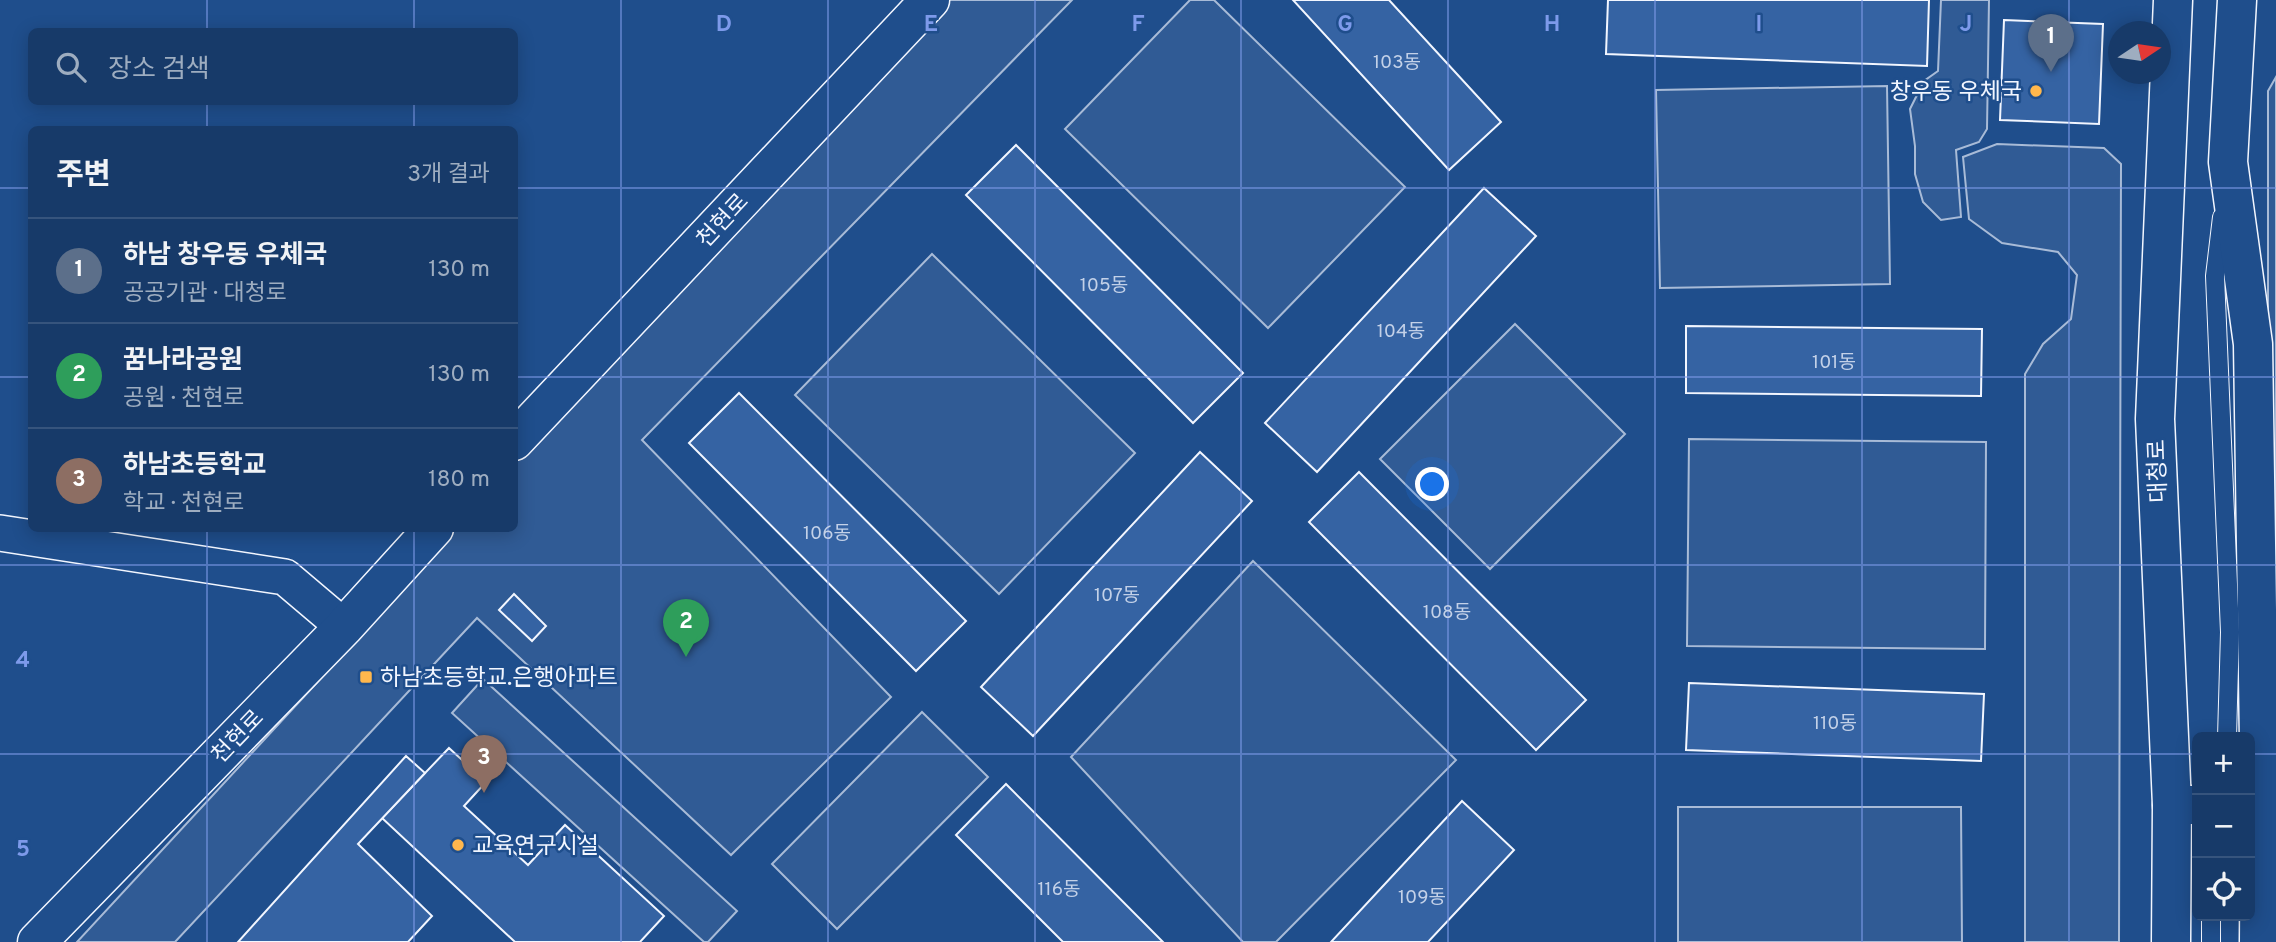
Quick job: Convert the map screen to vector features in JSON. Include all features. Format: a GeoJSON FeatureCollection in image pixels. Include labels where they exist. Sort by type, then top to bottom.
{"type":"FeatureCollection","features":[{"type":"Feature","properties":{"kind":"main road","name":"천현로"},"geometry":{"type":"LineString","coordinates":[[518,437],[930,0]]}},
{"type":"Feature","properties":{"kind":"main road","name":"대청로"},"geometry":{"type":"LineString","coordinates":[[2171,942],[2184,805],[2155,419],[2172,0]]}},
{"type":"Feature","properties":{"kind":"main road"},"geometry":{"type":"LineString","coordinates":[[2237,0],[2228,162],[2253,344],[2262,809],[2259,942]]}},
{"type":"Feature","properties":{"kind":"main road","name":"천현로"},"geometry":{"type":"LineString","coordinates":[[37,942],[344,627],[430,532]]}},
{"type":"Feature","properties":{"kind":"street"},"geometry":{"type":"LineString","coordinates":[[0,533],[285,577],[344,627]]}},
{"type":"Feature","properties":{"kind":"lane"},"geometry":{"type":"LineString","coordinates":[[2227,732],[2230,632],[2215,276],[2228,162]]}},
{"type":"Feature","properties":{"kind":"lane"},"geometry":{"type":"LineString","coordinates":[[2211,921],[2211,942]]}},
{"type":"Feature","properties":{"kind":"shaded area"},"geometry":{"type":"Polygon","coordinates":[[[949,0],[1072,0],[642,440],[891,697],[731,855],[477,618],[175,942],[77,942],[423,568],[446,532],[518,532],[518,456],[591,387],[949,0]]]}},
{"type":"Feature","properties":{"kind":"shaded area"},"geometry":{"type":"Polygon","coordinates":[[[1190,0],[1214,0],[1405,187],[1268,328],[1065,129],[1190,0]]]}},
{"type":"Feature","properties":{"kind":"shaded area"},"geometry":{"type":"Polygon","coordinates":[[[1941,0],[1989,0],[1987,129],[1979,142],[1956,150],[1961,217],[1941,220],[1923,202],[1915,174],[1915,146],[1910,109],[1924,81],[1938,71],[1941,0]]]}},
{"type":"Feature","properties":{"kind":"shaded area"},"geometry":{"type":"Polygon","coordinates":[[[2276,77],[2276,748],[2268,727],[2268,91],[2276,77]]]}},
{"type":"Feature","properties":{"kind":"shaded area"},"geometry":{"type":"Polygon","coordinates":[[[1887,86],[1890,284],[1660,288],[1656,90],[1887,86]]]}},
{"type":"Feature","properties":{"kind":"shaded area"},"geometry":{"type":"Polygon","coordinates":[[[1997,144],[2104,148],[2121,164],[2119,942],[2025,942],[2025,374],[2043,344],[2071,319],[2077,275],[2058,252],[2002,243],[1969,219],[1963,157],[1997,144]]]}},
{"type":"Feature","properties":{"kind":"shaded area"},"geometry":{"type":"Polygon","coordinates":[[[932,254],[1135,453],[999,594],[795,395],[932,254]]]}},
{"type":"Feature","properties":{"kind":"shaded area"},"geometry":{"type":"Polygon","coordinates":[[[1515,324],[1625,434],[1490,569],[1380,459],[1515,324]]]}},
{"type":"Feature","properties":{"kind":"shaded area"},"geometry":{"type":"Polygon","coordinates":[[[1689,439],[1986,442],[1985,649],[1687,646],[1689,439]]]}},
{"type":"Feature","properties":{"kind":"shaded area"},"geometry":{"type":"Polygon","coordinates":[[[1253,561],[1456,760],[1276,942],[1243,942],[1071,757],[1253,561]]]}},
{"type":"Feature","properties":{"kind":"shaded area"},"geometry":{"type":"Polygon","coordinates":[[[483,679],[737,911],[708,942],[704,942],[452,713],[483,679]]]}},
{"type":"Feature","properties":{"kind":"shaded area"},"geometry":{"type":"Polygon","coordinates":[[[922,712],[988,777],[837,929],[772,864],[922,712]]]}},
{"type":"Feature","properties":{"kind":"shaded area"},"geometry":{"type":"Polygon","coordinates":[[[1678,807],[1961,807],[1962,942],[1678,942],[1678,807]]]}},
{"type":"Feature","properties":{"kind":"building"},"geometry":{"type":"Polygon","coordinates":[[[1293,0],[1389,0],[1501,122],[1449,170],[1293,0]]]}},
{"type":"Feature","properties":{"kind":"building"},"geometry":{"type":"Polygon","coordinates":[[[1608,0],[1929,0],[1927,66],[1606,54],[1608,0]]]}},
{"type":"Feature","properties":{"kind":"building"},"geometry":{"type":"Polygon","coordinates":[[[2004,20],[2103,24],[2099,124],[2000,120],[2004,20]]]}},
{"type":"Feature","properties":{"kind":"building"},"geometry":{"type":"Polygon","coordinates":[[[1016,145],[1243,373],[1193,423],[966,195],[1016,145]]]}},
{"type":"Feature","properties":{"kind":"building"},"geometry":{"type":"Polygon","coordinates":[[[1484,188],[1536,236],[1317,472],[1265,423],[1484,188]]]}},
{"type":"Feature","properties":{"kind":"building"},"geometry":{"type":"Polygon","coordinates":[[[1686,326],[1982,329],[1981,396],[1686,393],[1686,326]]]}},
{"type":"Feature","properties":{"kind":"building"},"geometry":{"type":"Polygon","coordinates":[[[739,393],[966,621],[916,671],[689,443],[739,393]]]}},
{"type":"Feature","properties":{"kind":"building"},"geometry":{"type":"Polygon","coordinates":[[[1200,452],[1252,501],[1033,736],[981,687],[1200,452]]]}},
{"type":"Feature","properties":{"kind":"building"},"geometry":{"type":"Polygon","coordinates":[[[1359,472],[1586,700],[1536,750],[1309,522],[1359,472]]]}},
{"type":"Feature","properties":{"kind":"building"},"geometry":{"type":"Polygon","coordinates":[[[514,594],[546,626],[532,641],[499,610],[514,594]]]}},
{"type":"Feature","properties":{"kind":"building"},"geometry":{"type":"Polygon","coordinates":[[[1689,683],[1984,694],[1981,761],[1686,750],[1689,683]]]}},
{"type":"Feature","properties":{"kind":"building","name":"교육연구시설"},"geometry":{"type":"Polygon","coordinates":[[[449,748],[486,782],[464,806],[528,865],[565,825],[664,916],[640,942],[515,942],[382,818],[449,748]]]}},
{"type":"Feature","properties":{"kind":"building"},"geometry":{"type":"Polygon","coordinates":[[[406,756],[425,773],[358,844],[432,916],[408,942],[238,942],[406,756]]]}},
{"type":"Feature","properties":{"kind":"building"},"geometry":{"type":"Polygon","coordinates":[[[1006,784],[1163,942],[1063,942],[956,835],[1006,784]]]}},
{"type":"Feature","properties":{"kind":"building"},"geometry":{"type":"Polygon","coordinates":[[[1462,801],[1514,850],[1428,942],[1331,942],[1462,801]]]}},
{"type":"Feature","properties":{"kind":"place","name":"하남 창우동 우체국"},"geometry":{"type":"Point","coordinates":[2051,72]}},
{"type":"Feature","properties":{"kind":"place","name":"창우동 우체국"},"geometry":{"type":"Point","coordinates":[2036,91]}},
{"type":"Feature","properties":{"kind":"place","name":"꿈나라공원"},"geometry":{"type":"Point","coordinates":[686,657]}},
{"type":"Feature","properties":{"kind":"place","name":"하남초등학교.은행아파트"},"geometry":{"type":"Point","coordinates":[366,677]}},
{"type":"Feature","properties":{"kind":"place","name":"하남초등학교"},"geometry":{"type":"Point","coordinates":[484,793]}},
{"type":"Feature","properties":{"kind":"place","name":"교육연구시설"},"geometry":{"type":"Point","coordinates":[458,845]}}]}
